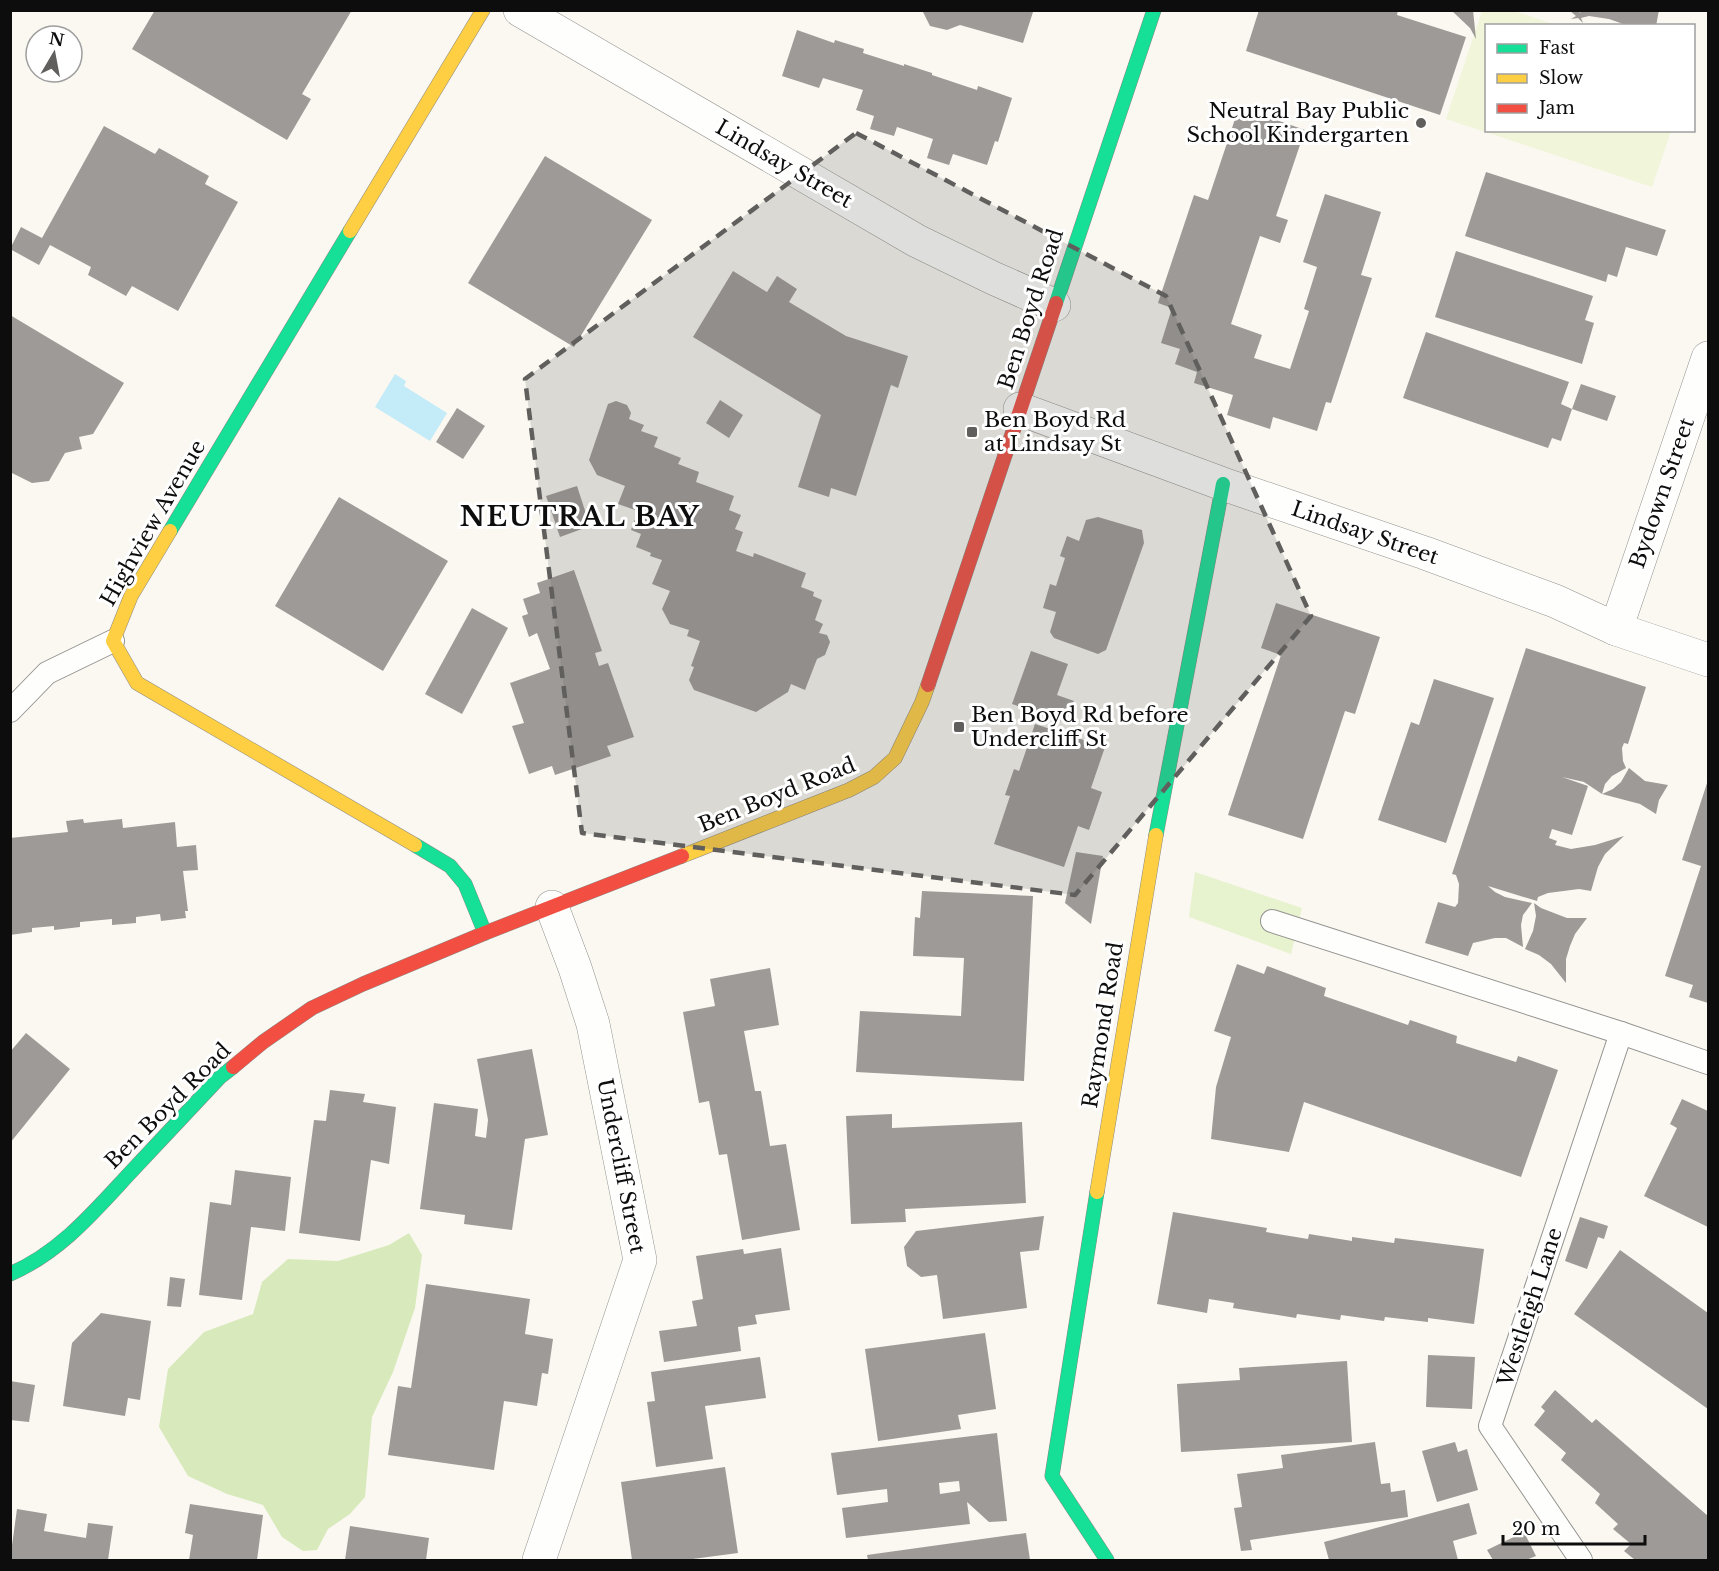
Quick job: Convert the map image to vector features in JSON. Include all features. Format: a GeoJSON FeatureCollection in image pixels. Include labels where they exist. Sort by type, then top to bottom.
{"type":"FeatureCollection","features":[{"type":"Feature","properties":{"kind":"street","name":"Highview Avenue"},"geometry":{"type":"LineString","coordinates":[[483,10],[131,596],[113,641],[137,683],[450,866],[465,884],[485,933]]}},
{"type":"Feature","properties":{"kind":"street","name":"Lindsay Street"},"geometry":{"type":"LineString","coordinates":[[520,10],[917,241],[1054,305]]}},
{"type":"Feature","properties":{"kind":"street","name":"Ben Boyd Road"},"geometry":{"type":"LineString","coordinates":[[10,1274],[52,1251],[79,1227],[220,1077],[263,1042],[312,1008],[485,933],[849,790],[874,777],[895,758],[922,702],[1154,10]]}},
{"type":"Feature","properties":{"kind":"street","name":"Bydown Street"},"geometry":{"type":"LineString","coordinates":[[1616,629],[1708,358]]}},
{"type":"Feature","properties":{"kind":"street","name":"Lindsay Street"},"geometry":{"type":"LineString","coordinates":[[1020,410],[1222,484],[1425,553],[1555,601],[1616,629],[1708,660]]}},
{"type":"Feature","properties":{"kind":"street","name":"Raymond Road"},"geometry":{"type":"LineString","coordinates":[[1107,1560],[1052,1476],[1146,887],[1222,484]]}},
{"type":"Feature","properties":{"kind":"street","name":"Undercliff Street"},"geometry":{"type":"LineString","coordinates":[[539,1560],[640,1260],[593,1024],[552,907]]}},
{"type":"Feature","properties":{"kind":"lane"},"geometry":{"type":"LineString","coordinates":[[10,711],[47,673],[113,641]]}},
{"type":"Feature","properties":{"kind":"lane"},"geometry":{"type":"LineString","coordinates":[[1272,921],[1708,1063]]}},
{"type":"Feature","properties":{"kind":"lane","name":"Westleigh Lane"},"geometry":{"type":"LineString","coordinates":[[1581,1560],[1490,1426],[1621,1033]]}},
{"type":"Feature","properties":{"kind":"highlighted area"},"geometry":{"type":"Polygon","coordinates":[[[856,133],[1166,296],[1311,616],[1075,895],[582,833],[525,379],[856,133]]]}},
{"type":"Feature","properties":{"kind":"green space"},"geometry":{"type":"Polygon","coordinates":[[[1511,10],[1553,24],[1485,24],[1485,132],[1446,119],[1482,11],[1511,10]]]}},
{"type":"Feature","properties":{"kind":"green space"},"geometry":{"type":"Polygon","coordinates":[[[1485,132],[1671,132],[1652,187],[1485,132]]]}},
{"type":"Feature","properties":{"kind":"green space"},"geometry":{"type":"Polygon","coordinates":[[[1195,872],[1302,908],[1291,954],[1189,917],[1195,872]]]}},
{"type":"Feature","properties":{"kind":"green space"},"geometry":{"type":"Polygon","coordinates":[[[409,1233],[422,1255],[415,1308],[393,1372],[372,1417],[365,1497],[350,1514],[328,1529],[317,1550],[303,1551],[282,1537],[263,1505],[227,1494],[188,1476],[159,1427],[168,1369],[204,1332],[253,1314],[262,1282],[288,1259],[338,1261],[389,1245],[409,1233]]]}},
{"type":"Feature","properties":{"kind":"water"},"geometry":{"type":"Polygon","coordinates":[[[395,374],[406,381],[404,386],[447,413],[430,441],[375,407],[395,374]]]}},
{"type":"Feature","properties":{"kind":"building"},"geometry":{"type":"Polygon","coordinates":[[[155,10],[352,10],[302,94],[311,99],[287,140],[132,49],[155,10]]]}},
{"type":"Feature","properties":{"kind":"building"},"geometry":{"type":"Polygon","coordinates":[[[922,10],[1026,10],[1033,12],[1023,43],[960,25],[947,30],[930,26],[922,10]]]}},
{"type":"Feature","properties":{"kind":"building"},"geometry":{"type":"Polygon","coordinates":[[[1259,10],[1398,10],[1397,15],[1466,37],[1440,115],[1246,51],[1259,10]]]}},
{"type":"Feature","properties":{"kind":"building"},"geometry":{"type":"Polygon","coordinates":[[[1451,10],[1473,10],[1476,39],[1470,28],[1451,10]]]}},
{"type":"Feature","properties":{"kind":"building"},"geometry":{"type":"Polygon","coordinates":[[[1569,10],[1579,10],[1580,13],[1582,10],[1659,10],[1656,24],[1623,24],[1589,16],[1581,18],[1583,23],[1578,18],[1571,19],[1576,16],[1569,10]]]}},
{"type":"Feature","properties":{"kind":"building"},"geometry":{"type":"Polygon","coordinates":[[[797,30],[834,43],[835,40],[864,49],[863,53],[932,73],[932,75],[977,90],[978,86],[1012,98],[998,142],[995,141],[987,165],[953,154],[949,165],[927,158],[933,139],[897,127],[894,136],[870,129],[874,116],[856,110],[863,90],[823,78],[819,88],[782,76],[797,30]]]}},
{"type":"Feature","properties":{"kind":"building"},"geometry":{"type":"Polygon","coordinates":[[[1239,107],[1305,130],[1276,216],[1288,220],[1280,243],[1260,236],[1231,324],[1262,335],[1254,358],[1290,369],[1309,311],[1304,309],[1317,267],[1303,262],[1325,194],[1381,212],[1361,275],[1372,278],[1331,403],[1326,402],[1317,431],[1273,417],[1270,429],[1227,415],[1233,395],[1194,383],[1197,372],[1175,364],[1180,349],[1161,343],[1172,308],[1158,303],[1194,195],[1208,200],[1239,107]]]}},
{"type":"Feature","properties":{"kind":"building"},"geometry":{"type":"Polygon","coordinates":[[[104,126],[155,154],[159,148],[209,176],[205,184],[238,202],[178,311],[132,286],[126,296],[88,275],[91,267],[50,245],[39,265],[10,249],[21,227],[42,238],[104,126]]]}},
{"type":"Feature","properties":{"kind":"building"},"geometry":{"type":"Polygon","coordinates":[[[545,156],[652,220],[574,347],[468,283],[545,156]]]}},
{"type":"Feature","properties":{"kind":"building"},"geometry":{"type":"Polygon","coordinates":[[[1486,172],[1666,230],[1657,256],[1626,247],[1617,277],[1608,274],[1606,282],[1465,236],[1486,172]]]}},
{"type":"Feature","properties":{"kind":"building"},"geometry":{"type":"Polygon","coordinates":[[[1456,251],[1593,296],[1585,320],[1594,323],[1582,364],[1435,317],[1456,251]]]}},
{"type":"Feature","properties":{"kind":"building"},"geometry":{"type":"Polygon","coordinates":[[[733,271],[767,292],[777,276],[797,289],[789,302],[846,336],[908,356],[898,388],[891,385],[856,496],[831,488],[829,497],[798,487],[821,415],[693,337],[733,271]]]}},
{"type":"Feature","properties":{"kind":"building"},"geometry":{"type":"Polygon","coordinates":[[[10,315],[124,383],[93,434],[79,437],[82,449],[65,453],[49,481],[32,483],[10,472],[10,315]]]}},
{"type":"Feature","properties":{"kind":"building"},"geometry":{"type":"Polygon","coordinates":[[[1426,332],[1569,382],[1561,404],[1572,409],[1561,441],[1552,438],[1548,448],[1403,398],[1426,332]]]}},
{"type":"Feature","properties":{"kind":"building"},"geometry":{"type":"Polygon","coordinates":[[[1581,384],[1616,396],[1607,421],[1572,409],[1581,384]]]}},
{"type":"Feature","properties":{"kind":"building"},"geometry":{"type":"Polygon","coordinates":[[[720,400],[743,415],[729,438],[706,423],[720,400]]]}},
{"type":"Feature","properties":{"kind":"building"},"geometry":{"type":"Polygon","coordinates":[[[616,401],[627,405],[631,413],[629,419],[644,425],[641,431],[658,437],[654,447],[681,458],[678,464],[699,472],[696,482],[734,496],[729,510],[741,515],[735,529],[743,532],[736,551],[753,557],[754,553],[806,573],[801,587],[814,592],[813,596],[822,600],[815,620],[823,624],[819,633],[827,635],[830,642],[825,655],[817,659],[805,690],[791,684],[788,692],[756,712],[694,690],[689,680],[694,667],[691,666],[700,641],[687,636],[689,630],[670,624],[662,609],[670,591],[652,584],[662,560],[636,547],[641,534],[631,530],[638,511],[618,504],[625,486],[597,475],[589,460],[608,404],[616,401]]]}},
{"type":"Feature","properties":{"kind":"building"},"geometry":{"type":"Polygon","coordinates":[[[457,408],[485,426],[463,459],[436,442],[457,408]]]}},
{"type":"Feature","properties":{"kind":"building"},"geometry":{"type":"Polygon","coordinates":[[[577,486],[590,526],[560,537],[546,496],[577,486]]]}},
{"type":"Feature","properties":{"kind":"building"},"geometry":{"type":"Polygon","coordinates":[[[339,497],[448,561],[383,671],[275,606],[339,497]]]}},
{"type":"Feature","properties":{"kind":"building"},"geometry":{"type":"Polygon","coordinates":[[[1098,517],[1142,530],[1144,543],[1106,650],[1098,654],[1054,638],[1050,632],[1056,612],[1043,608],[1050,584],[1056,586],[1065,558],[1060,556],[1067,536],[1079,541],[1086,520],[1098,517]]]}},
{"type":"Feature","properties":{"kind":"building"},"geometry":{"type":"Polygon","coordinates":[[[574,570],[602,651],[595,653],[599,666],[608,663],[634,737],[607,746],[611,756],[555,775],[552,766],[529,774],[512,726],[524,723],[510,683],[550,669],[537,633],[529,637],[522,616],[528,614],[523,599],[540,593],[537,583],[574,570]]]}},
{"type":"Feature","properties":{"kind":"building"},"geometry":{"type":"Polygon","coordinates":[[[1276,603],[1380,637],[1355,714],[1345,711],[1303,839],[1228,815],[1281,655],[1261,648],[1276,603]]]}},
{"type":"Feature","properties":{"kind":"building"},"geometry":{"type":"Polygon","coordinates":[[[472,608],[508,628],[462,714],[425,694],[472,608]]]}},
{"type":"Feature","properties":{"kind":"building"},"geometry":{"type":"Polygon","coordinates":[[[1526,648],[1646,687],[1628,744],[1624,743],[1622,748],[1626,768],[1612,776],[1605,784],[1602,794],[1584,782],[1562,777],[1588,786],[1572,835],[1552,829],[1549,838],[1557,841],[1555,845],[1571,849],[1595,845],[1624,836],[1605,854],[1598,867],[1591,891],[1579,889],[1548,893],[1538,897],[1537,901],[1488,886],[1505,897],[1532,903],[1523,915],[1521,925],[1523,947],[1506,938],[1495,938],[1473,943],[1468,956],[1425,943],[1438,902],[1455,907],[1458,903],[1459,884],[1456,875],[1452,874],[1526,648]]]}},
{"type":"Feature","properties":{"kind":"building"},"geometry":{"type":"Polygon","coordinates":[[[1031,651],[1068,664],[1057,695],[1074,701],[1066,723],[1012,704],[1031,651]]]}},
{"type":"Feature","properties":{"kind":"building"},"geometry":{"type":"Polygon","coordinates":[[[1434,679],[1494,698],[1446,843],[1378,820],[1411,722],[1419,725],[1434,679]]]}},
{"type":"Feature","properties":{"kind":"building"},"geometry":{"type":"Polygon","coordinates":[[[1035,724],[1105,747],[1091,788],[1102,792],[1089,830],[1078,826],[1064,867],[994,844],[1010,796],[1005,795],[1014,769],[1019,771],[1035,724]]]}},
{"type":"Feature","properties":{"kind":"building"},"geometry":{"type":"Polygon","coordinates":[[[1629,768],[1645,781],[1668,785],[1659,800],[1656,814],[1640,804],[1602,794],[1621,782],[1629,768]]]}},
{"type":"Feature","properties":{"kind":"building"},"geometry":{"type":"Polygon","coordinates":[[[1708,780],[1708,1003],[1689,997],[1693,985],[1665,976],[1701,866],[1682,860],[1708,780]]]}},
{"type":"Feature","properties":{"kind":"building"},"geometry":{"type":"Polygon","coordinates":[[[83,819],[84,823],[122,819],[123,828],[175,822],[177,847],[196,845],[198,870],[183,871],[188,911],[185,911],[186,918],[161,921],[160,914],[136,917],[136,923],[112,925],[112,919],[80,922],[80,927],[54,930],[54,926],[32,928],[32,932],[10,935],[10,838],[68,832],[66,821],[83,819]]]}},
{"type":"Feature","properties":{"kind":"building"},"geometry":{"type":"Polygon","coordinates":[[[1076,852],[1103,856],[1091,924],[1065,903],[1076,852]]]}},
{"type":"Feature","properties":{"kind":"building"},"geometry":{"type":"Polygon","coordinates":[[[922,891],[1033,896],[1024,1081],[856,1072],[860,1011],[961,1016],[964,958],[913,956],[915,917],[920,918],[922,891]]]}},
{"type":"Feature","properties":{"kind":"building"},"geometry":{"type":"Polygon","coordinates":[[[1534,903],[1567,918],[1587,918],[1575,934],[1570,946],[1566,959],[1566,983],[1551,964],[1525,949],[1533,931],[1536,916],[1534,903]]]}},
{"type":"Feature","properties":{"kind":"building"},"geometry":{"type":"Polygon","coordinates":[[[1237,964],[1264,974],[1267,966],[1326,988],[1324,996],[1408,1025],[1410,1020],[1457,1036],[1456,1043],[1516,1062],[1518,1056],[1558,1070],[1521,1177],[1304,1102],[1289,1152],[1211,1139],[1216,1087],[1231,1037],[1214,1031],[1237,964]]]}},
{"type":"Feature","properties":{"kind":"building"},"geometry":{"type":"Polygon","coordinates":[[[770,968],[779,1025],[744,1031],[755,1091],[761,1091],[770,1146],[786,1144],[800,1230],[742,1240],[727,1154],[719,1155],[709,1101],[699,1103],[683,1012],[715,1006],[710,979],[770,968]]]}},
{"type":"Feature","properties":{"kind":"building"},"geometry":{"type":"Polygon","coordinates":[[[26,1033],[70,1069],[10,1143],[10,1052],[26,1033]]]}},
{"type":"Feature","properties":{"kind":"building"},"geometry":{"type":"Polygon","coordinates":[[[532,1049],[548,1135],[525,1139],[512,1230],[464,1224],[465,1215],[420,1209],[434,1103],[478,1109],[475,1136],[486,1138],[488,1120],[477,1059],[532,1049]]]}},
{"type":"Feature","properties":{"kind":"building"},"geometry":{"type":"Polygon","coordinates":[[[330,1090],[365,1094],[363,1102],[396,1107],[389,1164],[371,1160],[360,1241],[299,1233],[314,1120],[326,1121],[330,1090]]]}},
{"type":"Feature","properties":{"kind":"building"},"geometry":{"type":"Polygon","coordinates":[[[1682,1099],[1708,1111],[1708,1227],[1644,1196],[1677,1128],[1670,1124],[1682,1099]]]}},
{"type":"Feature","properties":{"kind":"building"},"geometry":{"type":"Polygon","coordinates":[[[892,1114],[892,1128],[1022,1122],[1026,1203],[905,1209],[906,1222],[851,1224],[846,1116],[892,1114]]]}},
{"type":"Feature","properties":{"kind":"building"},"geometry":{"type":"Polygon","coordinates":[[[235,1170],[291,1177],[285,1231],[251,1227],[242,1300],[199,1295],[210,1202],[231,1205],[235,1170]]]}},
{"type":"Feature","properties":{"kind":"building"},"geometry":{"type":"Polygon","coordinates":[[[1173,1212],[1267,1228],[1266,1232],[1308,1239],[1309,1234],[1352,1241],[1352,1237],[1394,1243],[1395,1238],[1484,1249],[1474,1324],[1428,1318],[1428,1322],[1385,1317],[1384,1321],[1341,1315],[1340,1320],[1297,1314],[1296,1318],[1233,1308],[1234,1303],[1209,1299],[1207,1313],[1157,1304],[1173,1212]]]}},
{"type":"Feature","properties":{"kind":"building"},"geometry":{"type":"Polygon","coordinates":[[[1044,1216],[1039,1250],[1020,1252],[1027,1308],[943,1319],[937,1275],[921,1277],[907,1266],[904,1247],[916,1231],[1044,1216]]]}},
{"type":"Feature","properties":{"kind":"building"},"geometry":{"type":"Polygon","coordinates":[[[1580,1217],[1608,1226],[1604,1239],[1598,1237],[1587,1269],[1565,1261],[1580,1217]]]}},
{"type":"Feature","properties":{"kind":"building"},"geometry":{"type":"Polygon","coordinates":[[[781,1248],[790,1310],[755,1315],[757,1324],[738,1327],[741,1351],[664,1362],[659,1331],[697,1326],[692,1301],[703,1299],[696,1256],[743,1249],[744,1254],[781,1248]]]}},
{"type":"Feature","properties":{"kind":"building"},"geometry":{"type":"Polygon","coordinates":[[[1620,1250],[1708,1313],[1708,1409],[1574,1314],[1620,1250]]]}},
{"type":"Feature","properties":{"kind":"building"},"geometry":{"type":"Polygon","coordinates":[[[170,1277],[185,1279],[181,1307],[167,1306],[170,1277]]]}},
{"type":"Feature","properties":{"kind":"building"},"geometry":{"type":"Polygon","coordinates":[[[426,1284],[530,1299],[525,1334],[553,1339],[548,1374],[542,1373],[537,1406],[504,1401],[494,1470],[388,1455],[398,1386],[411,1388],[426,1284]]]}},
{"type":"Feature","properties":{"kind":"building"},"geometry":{"type":"Polygon","coordinates":[[[101,1313],[151,1321],[140,1400],[128,1398],[125,1416],[63,1406],[72,1343],[101,1313]]]}},
{"type":"Feature","properties":{"kind":"building"},"geometry":{"type":"Polygon","coordinates":[[[985,1333],[996,1409],[958,1415],[961,1429],[878,1441],[865,1349],[985,1333]]]}},
{"type":"Feature","properties":{"kind":"building"},"geometry":{"type":"Polygon","coordinates":[[[1428,1355],[1475,1357],[1472,1409],[1426,1407],[1428,1355]]]}},
{"type":"Feature","properties":{"kind":"building"},"geometry":{"type":"Polygon","coordinates":[[[760,1357],[766,1398],[705,1406],[713,1459],[656,1467],[647,1402],[655,1401],[651,1372],[760,1357]]]}},
{"type":"Feature","properties":{"kind":"building"},"geometry":{"type":"Polygon","coordinates":[[[1347,1361],[1352,1442],[1181,1452],[1177,1384],[1240,1380],[1239,1368],[1347,1361]]]}},
{"type":"Feature","properties":{"kind":"building"},"geometry":{"type":"Polygon","coordinates":[[[10,1381],[35,1385],[29,1422],[10,1420],[10,1381]]]}},
{"type":"Feature","properties":{"kind":"building"},"geometry":{"type":"Polygon","coordinates":[[[1555,1390],[1592,1423],[1596,1419],[1708,1516],[1708,1560],[1635,1560],[1624,1551],[1631,1544],[1613,1529],[1618,1524],[1595,1503],[1600,1494],[1561,1460],[1566,1453],[1534,1425],[1545,1411],[1541,1407],[1555,1390]]]}},
{"type":"Feature","properties":{"kind":"building"},"geometry":{"type":"Polygon","coordinates":[[[997,1433],[1007,1521],[989,1522],[967,1502],[970,1524],[846,1538],[842,1508],[888,1502],[887,1489],[837,1495],[831,1453],[997,1433]],[[959,1481],[939,1483],[940,1494],[960,1491],[959,1481]]]}},
{"type":"Feature","properties":{"kind":"building"},"geometry":{"type":"Polygon","coordinates":[[[1375,1442],[1381,1484],[1390,1483],[1391,1492],[1405,1490],[1408,1517],[1250,1540],[1252,1550],[1241,1551],[1234,1508],[1242,1507],[1237,1474],[1283,1468],[1281,1455],[1375,1442]]]}},
{"type":"Feature","properties":{"kind":"building"},"geometry":{"type":"Polygon","coordinates":[[[1455,1442],[1458,1452],[1467,1449],[1478,1490],[1437,1502],[1422,1451],[1455,1442]]]}},
{"type":"Feature","properties":{"kind":"building"},"geometry":{"type":"Polygon","coordinates":[[[725,1467],[738,1553],[685,1560],[632,1560],[621,1482],[725,1467]]]}},
{"type":"Feature","properties":{"kind":"building"},"geometry":{"type":"Polygon","coordinates":[[[1469,1503],[1477,1534],[1453,1541],[1458,1560],[1329,1560],[1324,1542],[1469,1503]]]}},
{"type":"Feature","properties":{"kind":"building"},"geometry":{"type":"Polygon","coordinates":[[[190,1504],[263,1515],[257,1560],[189,1560],[193,1535],[185,1533],[190,1504]]]}},
{"type":"Feature","properties":{"kind":"building"},"geometry":{"type":"Polygon","coordinates":[[[17,1509],[47,1514],[44,1531],[86,1538],[88,1523],[113,1526],[108,1560],[10,1560],[17,1509]]]}},
{"type":"Feature","properties":{"kind":"building"},"geometry":{"type":"Polygon","coordinates":[[[350,1526],[429,1538],[426,1560],[345,1560],[350,1526]]]}},
{"type":"Feature","properties":{"kind":"building"},"geometry":{"type":"Polygon","coordinates":[[[1524,1532],[1536,1556],[1526,1560],[1493,1560],[1487,1550],[1524,1532]]]}},
{"type":"Feature","properties":{"kind":"building"},"geometry":{"type":"Polygon","coordinates":[[[1026,1533],[1030,1560],[868,1560],[867,1555],[1026,1533]]]}},
{"type":"Feature","properties":{"kind":"traffic: fast"},"geometry":{"type":"LineString","coordinates":[[1056,303],[1154,10]]}},
{"type":"Feature","properties":{"kind":"traffic: fast"},"geometry":{"type":"LineString","coordinates":[[170,531],[350,231]]}},
{"type":"Feature","properties":{"kind":"traffic: fast"},"geometry":{"type":"LineString","coordinates":[[1156,835],[1223,484]]}},
{"type":"Feature","properties":{"kind":"traffic: fast"},"geometry":{"type":"LineString","coordinates":[[415,845],[450,866],[465,884],[485,933]]}},
{"type":"Feature","properties":{"kind":"traffic: fast"},"geometry":{"type":"LineString","coordinates":[[10,1274],[44,1255],[74,1231],[220,1077],[233,1067]]}},
{"type":"Feature","properties":{"kind":"traffic: fast"},"geometry":{"type":"LineString","coordinates":[[1097,1192],[1052,1476],[1107,1560]]}},
{"type":"Feature","properties":{"kind":"traffic: slow"},"geometry":{"type":"LineString","coordinates":[[350,231],[483,10]]}},
{"type":"Feature","properties":{"kind":"traffic: slow"},"geometry":{"type":"LineString","coordinates":[[170,531],[131,596],[113,641],[137,683],[415,845]]}},
{"type":"Feature","properties":{"kind":"traffic: slow"},"geometry":{"type":"LineString","coordinates":[[682,856],[849,790],[874,777],[895,758],[928,685]]}},
{"type":"Feature","properties":{"kind":"traffic: slow"},"geometry":{"type":"LineString","coordinates":[[1097,1192],[1156,835]]}},
{"type":"Feature","properties":{"kind":"traffic: jam"},"geometry":{"type":"LineString","coordinates":[[928,685],[1056,303]]}},
{"type":"Feature","properties":{"kind":"traffic: jam"},"geometry":{"type":"LineString","coordinates":[[233,1067],[263,1042],[312,1008],[363,984],[485,933],[682,856]]}},
{"type":"Feature","properties":{"kind":"place","name":"Neutral Bay Public School Kindergarten"},"geometry":{"type":"Point","coordinates":[1421,123]}},
{"type":"Feature","properties":{"kind":"place","name":"Ben Boyd Rd at Lindsay St"},"geometry":{"type":"Point","coordinates":[972,432]}},
{"type":"Feature","properties":{"kind":"place","name":"Ben Boyd Rd before Undercliff St"},"geometry":{"type":"Point","coordinates":[959,727]}},
{"type":"Feature","properties":{"kind":"district","name":"NEUTRAL BAY"},"geometry":{"type":"Point","coordinates":[580,517]}}]}
